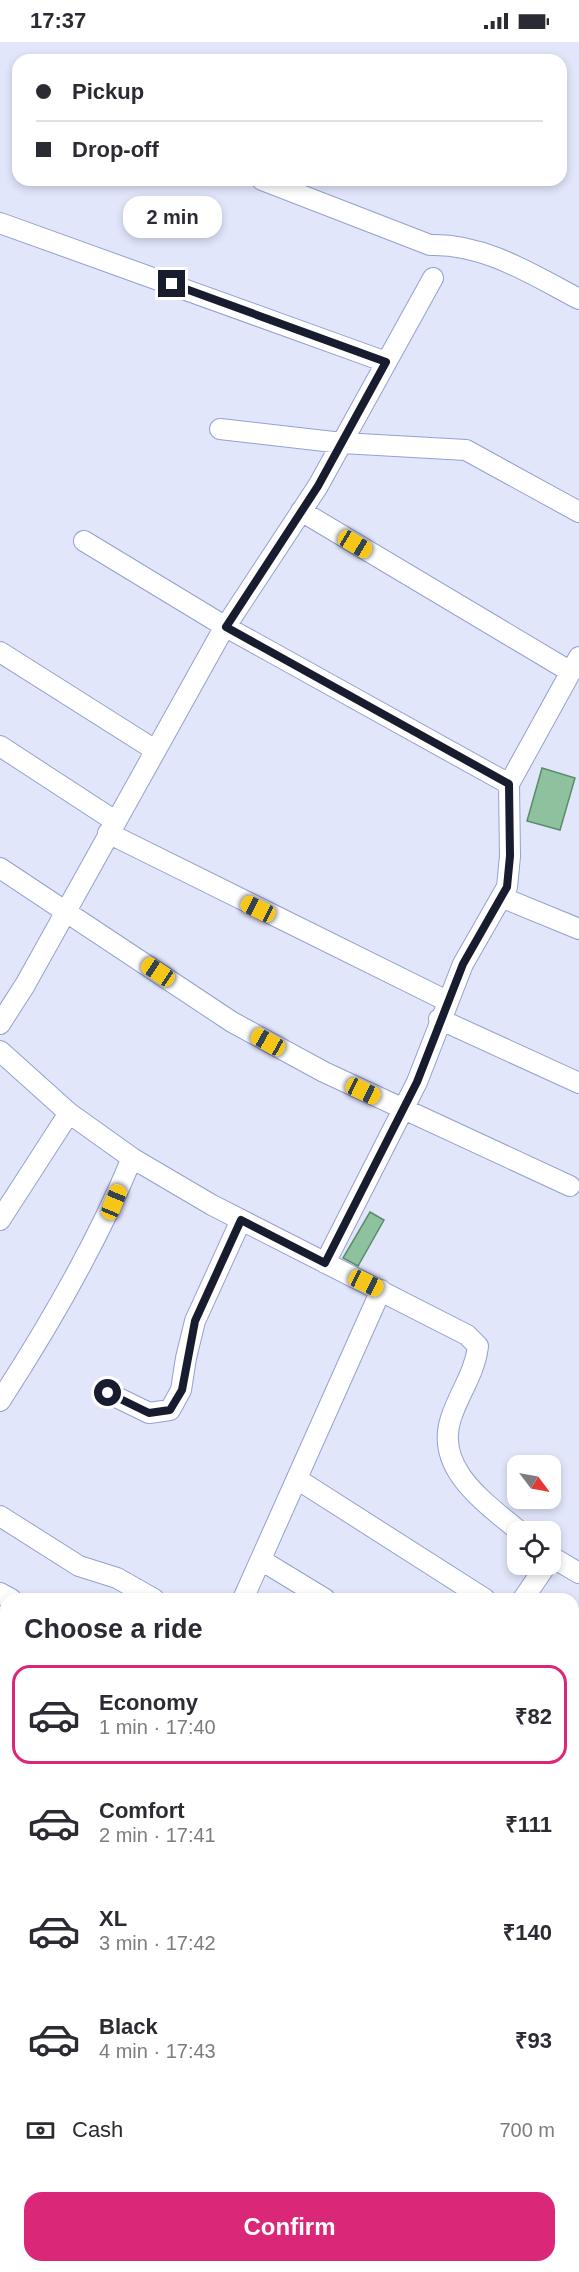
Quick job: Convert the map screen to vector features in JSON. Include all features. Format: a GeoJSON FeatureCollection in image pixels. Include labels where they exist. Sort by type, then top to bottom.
{"type":"FeatureCollection","features":[{"type":"Feature","properties":{"kind":"street"},"geometry":{"type":"LineString","coordinates":[[278,186],[430,245],[447,244],[509,261],[579,299]]}},
{"type":"Feature","properties":{"kind":"street"},"geometry":{"type":"LineString","coordinates":[[0,223],[386,362]]}},
{"type":"Feature","properties":{"kind":"street"},"geometry":{"type":"LineString","coordinates":[[0,1024],[226,627],[342,443],[433,278]]}},
{"type":"Feature","properties":{"kind":"street"},"geometry":{"type":"LineString","coordinates":[[220,429],[342,443],[465,450],[579,512]]}},
{"type":"Feature","properties":{"kind":"street"},"geometry":{"type":"LineString","coordinates":[[301,511],[575,664],[509,784],[510,856],[507,887],[463,964],[417,1082],[325,1263]]}},
{"type":"Feature","properties":{"kind":"street"},"geometry":{"type":"LineString","coordinates":[[84,541],[226,627],[509,784]]}},
{"type":"Feature","properties":{"kind":"street"},"geometry":{"type":"LineString","coordinates":[[0,652],[155,750]]}},
{"type":"Feature","properties":{"kind":"street"},"geometry":{"type":"LineString","coordinates":[[0,746],[112,827],[247,904],[447,1001]]}},
{"type":"Feature","properties":{"kind":"street"},"geometry":{"type":"LineString","coordinates":[[0,868],[232,1022],[324,1072],[570,1186]]}},
{"type":"Feature","properties":{"kind":"street"},"geometry":{"type":"LineString","coordinates":[[501,897],[579,929]]}},
{"type":"Feature","properties":{"kind":"street"},"geometry":{"type":"LineString","coordinates":[[440,1019],[579,1083]]}},
{"type":"Feature","properties":{"kind":"street"},"geometry":{"type":"LineString","coordinates":[[0,1051],[69,1113],[132,1158],[241,1220],[467,1335],[478,1346],[476,1364],[450,1419],[447,1445],[452,1465],[487,1504],[507,1521]]}},
{"type":"Feature","properties":{"kind":"street"},"geometry":{"type":"LineString","coordinates":[[0,1220],[69,1113]]}},
{"type":"Feature","properties":{"kind":"street"},"geometry":{"type":"LineString","coordinates":[[0,1401],[52,1316],[114,1202],[132,1158]]}},
{"type":"Feature","properties":{"kind":"street"},"geometry":{"type":"LineString","coordinates":[[108,1393],[149,1413],[170,1410],[182,1390],[195,1321],[241,1220]]}},
{"type":"Feature","properties":{"kind":"street"},"geometry":{"type":"LineString","coordinates":[[246,1593],[381,1290]]}},
{"type":"Feature","properties":{"kind":"street"},"geometry":{"type":"LineString","coordinates":[[297,1479],[476,1593]]}},
{"type":"Feature","properties":{"kind":"street"},"geometry":{"type":"LineString","coordinates":[[0,1516],[79,1566],[117,1578],[143,1593]]}},
{"type":"Feature","properties":{"kind":"street"},"geometry":{"type":"LineString","coordinates":[[261,1560],[316,1593]]}},
{"type":"Feature","properties":{"kind":"street"},"geometry":{"type":"LineString","coordinates":[[561,1565],[579,1574]]}},
{"type":"Feature","properties":{"kind":"street"},"geometry":{"type":"LineString","coordinates":[[527,1593],[540,1575]]}},
{"type":"Feature","properties":{"kind":"building"},"geometry":{"type":"Polygon","coordinates":[[[542,768],[575,778],[560,830],[527,821],[542,768]]]}},
{"type":"Feature","properties":{"kind":"building"},"geometry":{"type":"Polygon","coordinates":[[[370,1212],[384,1220],[358,1266],[343,1258],[370,1212]]]}},
{"type":"Feature","properties":{"kind":"route"},"geometry":{"type":"LineString","coordinates":[[108,1393],[149,1413],[170,1410],[182,1390],[186,1358],[195,1321],[241,1220],[325,1263],[394,1123],[417,1082],[463,964],[507,887],[510,856],[509,784],[226,627],[318,486],[386,362],[172,284]]}}]}
